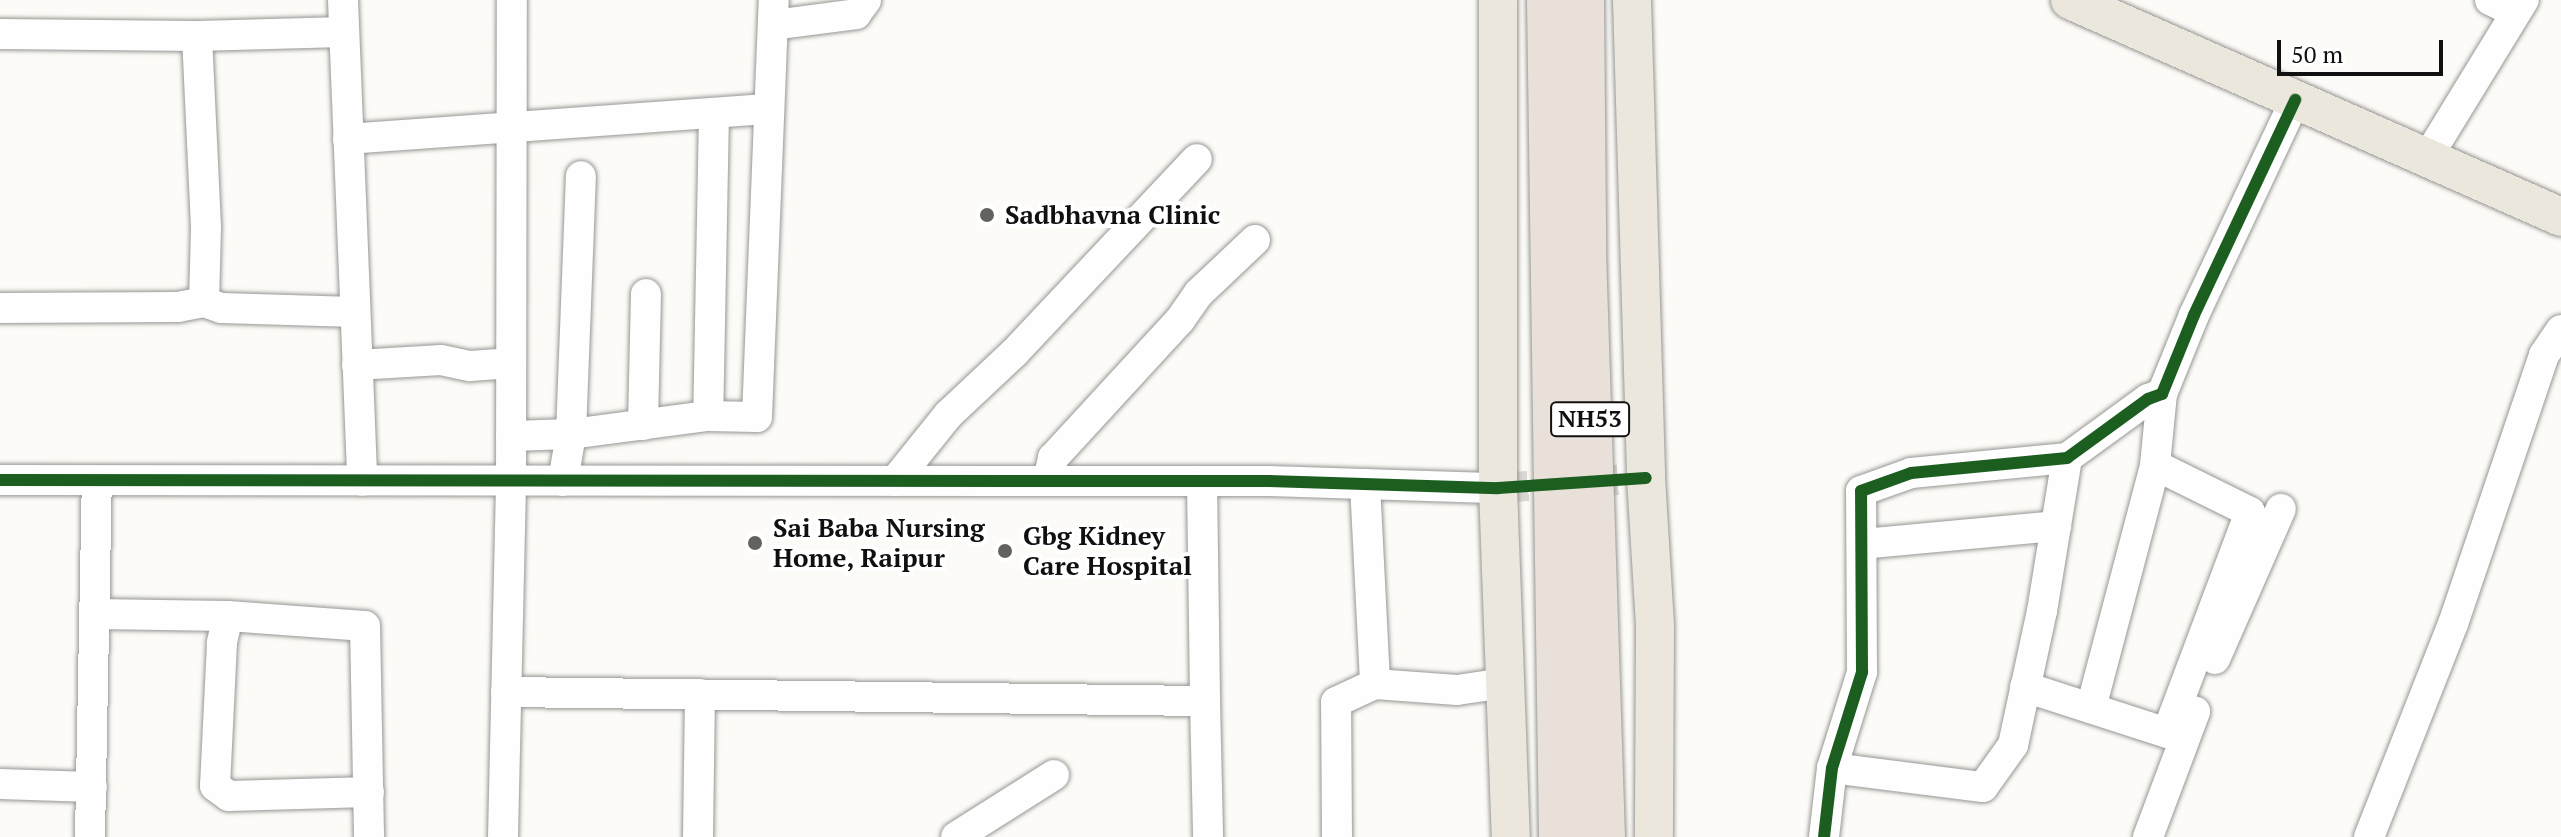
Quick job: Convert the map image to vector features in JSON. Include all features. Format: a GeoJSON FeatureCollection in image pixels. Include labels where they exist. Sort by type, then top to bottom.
{"type":"FeatureCollection","features":[{"type":"Feature","properties":{"kind":"highway","name":"NH53"},"geometry":{"type":"LineString","coordinates":[[1549,0],[1561,837]]}},
{"type":"Feature","properties":{"kind":"highway","name":"NH53"},"geometry":{"type":"LineString","coordinates":[[1582,0],[1584,253],[1603,837]]}},
{"type":"Feature","properties":{"kind":"main road"},"geometry":{"type":"LineString","coordinates":[[1498,0],[1498,488],[1511,837]]}},
{"type":"Feature","properties":{"kind":"main road"},"geometry":{"type":"LineString","coordinates":[[1632,0],[1646,462],[1655,627],[1654,837]]}},
{"type":"Feature","properties":{"kind":"main road"},"geometry":{"type":"LineString","coordinates":[[2070,0],[2561,217]]}},
{"type":"Feature","properties":{"kind":"street"},"geometry":{"type":"LineString","coordinates":[[343,0],[362,481]]}},
{"type":"Feature","properties":{"kind":"street"},"geometry":{"type":"LineString","coordinates":[[503,837],[511,481],[512,0]]}},
{"type":"Feature","properties":{"kind":"street"},"geometry":{"type":"LineString","coordinates":[[511,436],[571,434],[708,416],[757,417],[773,12],[856,14],[866,0]]}},
{"type":"Feature","properties":{"kind":"street"},"geometry":{"type":"LineString","coordinates":[[2427,158],[2510,4]]}},
{"type":"Feature","properties":{"kind":"street"},"geometry":{"type":"LineString","coordinates":[[0,34],[197,36],[344,32]]}},
{"type":"Feature","properties":{"kind":"street"},"geometry":{"type":"LineString","coordinates":[[197,36],[206,227],[204,302]]}},
{"type":"Feature","properties":{"kind":"street"},"geometry":{"type":"LineString","coordinates":[[2091,708],[2155,465],[2162,394],[2194,315],[2295,100]]}},
{"type":"Feature","properties":{"kind":"street"},"geometry":{"type":"LineString","coordinates":[[348,139],[769,109]]}},
{"type":"Feature","properties":{"kind":"street"},"geometry":{"type":"LineString","coordinates":[[708,416],[714,114]]}},
{"type":"Feature","properties":{"kind":"street"},"geometry":{"type":"LineString","coordinates":[[895,481],[948,415],[1015,352],[1197,159]]}},
{"type":"Feature","properties":{"kind":"street"},"geometry":{"type":"LineString","coordinates":[[563,481],[571,434],[581,176]]}},
{"type":"Feature","properties":{"kind":"street"},"geometry":{"type":"LineString","coordinates":[[1048,481],[1053,458],[1180,320],[1199,293],[1255,240]]}},
{"type":"Feature","properties":{"kind":"street"},"geometry":{"type":"LineString","coordinates":[[643,425],[646,294]]}},
{"type":"Feature","properties":{"kind":"street"},"geometry":{"type":"LineString","coordinates":[[0,308],[178,307],[204,302],[221,308],[355,312]]}},
{"type":"Feature","properties":{"kind":"street"},"geometry":{"type":"LineString","coordinates":[[2369,837],[2453,624],[2555,349]]}},
{"type":"Feature","properties":{"kind":"street"},"geometry":{"type":"LineString","coordinates":[[357,365],[441,360],[470,366],[509,363]]}},
{"type":"Feature","properties":{"kind":"street"},"geometry":{"type":"LineString","coordinates":[[1824,837],[1832,768],[1862,672],[1861,491],[1911,473],[2067,458],[2148,399],[2162,394]]}},
{"type":"Feature","properties":{"kind":"street"},"geometry":{"type":"LineString","coordinates":[[1832,768],[1983,787],[2013,745],[2067,458]]}},
{"type":"Feature","properties":{"kind":"street"},"geometry":{"type":"LineString","coordinates":[[2025,687],[2167,733],[2250,512],[2155,465]]}},
{"type":"Feature","properties":{"kind":"street"},"geometry":{"type":"LineString","coordinates":[[0,480],[1202,481],[1498,488]]}},
{"type":"Feature","properties":{"kind":"street"},"geometry":{"type":"LineString","coordinates":[[90,837],[97,481]]}},
{"type":"Feature","properties":{"kind":"street"},"geometry":{"type":"LineString","coordinates":[[1202,481],[1208,837]]}},
{"type":"Feature","properties":{"kind":"street"},"geometry":{"type":"LineString","coordinates":[[1365,484],[1375,684]]}},
{"type":"Feature","properties":{"kind":"street"},"geometry":{"type":"LineString","coordinates":[[2148,837],[2216,658],[2281,509]]}},
{"type":"Feature","properties":{"kind":"street"},"geometry":{"type":"LineString","coordinates":[[1862,544],[2056,526]]}},
{"type":"Feature","properties":{"kind":"street"},"geometry":{"type":"LineString","coordinates":[[95,614],[228,616],[365,626],[369,837]]}},
{"type":"Feature","properties":{"kind":"street"},"geometry":{"type":"LineString","coordinates":[[228,616],[222,643],[215,786],[229,796],[369,792]]}},
{"type":"Feature","properties":{"kind":"street"},"geometry":{"type":"LineString","coordinates":[[1337,837],[1336,702],[1375,684],[1457,690],[1505,683]]}},
{"type":"Feature","properties":{"kind":"street"},"geometry":{"type":"LineString","coordinates":[[506,692],[1205,701]]}},
{"type":"Feature","properties":{"kind":"street"},"geometry":{"type":"LineString","coordinates":[[698,837],[700,694]]}},
{"type":"Feature","properties":{"kind":"street"},"geometry":{"type":"LineString","coordinates":[[956,837],[1054,775]]}},
{"type":"Feature","properties":{"kind":"street"},"geometry":{"type":"LineString","coordinates":[[0,784],[92,787]]}},
{"type":"Feature","properties":{"kind":"tunnel"},"geometry":{"type":"LineString","coordinates":[[1498,488],[1646,478]]}},
{"type":"Feature","properties":{"kind":"cycle path"},"geometry":{"type":"LineString","coordinates":[[1824,837],[1832,768],[1862,672],[1861,491],[1911,473],[2067,458],[2148,399],[2162,394],[2194,315],[2295,100]]}},
{"type":"Feature","properties":{"kind":"cycle path"},"geometry":{"type":"LineString","coordinates":[[0,480],[1269,481],[1498,488],[1646,478]]}},
{"type":"Feature","properties":{"kind":"place","name":"Sadbhavna Clinic"},"geometry":{"type":"Point","coordinates":[987,215]}},
{"type":"Feature","properties":{"kind":"place","name":"Sai Baba Nursing Home, Raipur"},"geometry":{"type":"Point","coordinates":[755,543]}},
{"type":"Feature","properties":{"kind":"place","name":"Gbg Kidney Care Hospital"},"geometry":{"type":"Point","coordinates":[1005,551]}}]}
